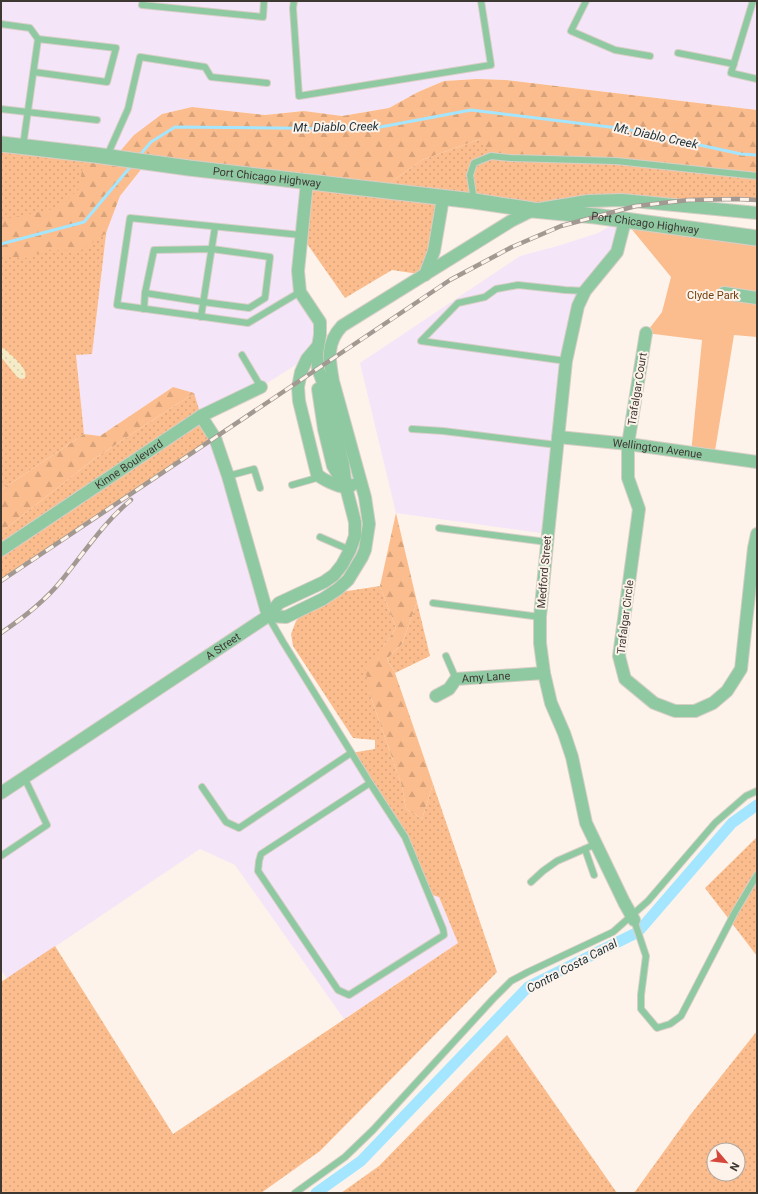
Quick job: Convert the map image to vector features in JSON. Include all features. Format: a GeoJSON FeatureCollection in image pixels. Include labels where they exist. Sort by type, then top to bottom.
{"type":"FeatureCollection","features":[{"type":"Feature","properties":{"kind":"street","name":"Port Chicago Highway"},"geometry":{"type":"LineString","coordinates":[[1,144],[101,155],[165,165],[306,182],[474,201],[533,210],[595,216],[757,238]]}},
{"type":"Feature","properties":{"kind":"street"},"geometry":{"type":"LineString","coordinates":[[201,416],[215,438],[228,476],[268,616],[286,617],[338,589],[348,580],[362,557],[369,524],[365,497],[361,483],[318,368],[316,353],[320,335],[320,322],[300,292],[298,271],[306,182]]}},
{"type":"Feature","properties":{"kind":"street"},"geometry":{"type":"LineString","coordinates":[[425,275],[434,251],[443,198]]}},
{"type":"Feature","properties":{"kind":"street","name":"Port Chicago Highway"},"geometry":{"type":"LineString","coordinates":[[533,210],[588,201],[622,200],[757,213]]}},
{"type":"Feature","properties":{"kind":"street"},"geometry":{"type":"LineString","coordinates":[[325,385],[331,345],[337,332],[342,326],[511,221],[533,210]]}},
{"type":"Feature","properties":{"kind":"street","name":"Medford Street"},"geometry":{"type":"LineString","coordinates":[[625,221],[617,252],[586,290],[578,306],[566,361],[540,617],[540,643],[544,674],[551,703],[564,733],[572,757],[590,847],[633,918]]}},
{"type":"Feature","properties":{"kind":"street"},"geometry":{"type":"LineString","coordinates":[[724,293],[757,298]]}},
{"type":"Feature","properties":{"kind":"street","name":"Trafalgar Court"},"geometry":{"type":"LineString","coordinates":[[628,444],[646,333]]}},
{"type":"Feature","properties":{"kind":"street"},"geometry":{"type":"LineString","coordinates":[[318,346],[307,359],[301,372],[298,387],[317,474],[328,481],[346,488],[361,483]]}},
{"type":"Feature","properties":{"kind":"street"},"geometry":{"type":"LineString","coordinates":[[299,394],[325,385]]}},
{"type":"Feature","properties":{"kind":"street","name":"A Street"},"geometry":{"type":"LineString","coordinates":[[1,793],[268,616],[279,603],[324,582],[334,575],[342,565],[355,536],[355,522],[346,488],[344,464],[325,385]]}},
{"type":"Feature","properties":{"kind":"street","name":"Kinne Boulevard"},"geometry":{"type":"LineString","coordinates":[[1,550],[201,416],[261,387]]}},
{"type":"Feature","properties":{"kind":"street","name":"Wellington Avenue"},"geometry":{"type":"LineString","coordinates":[[557,441],[628,444],[757,462]]}},
{"type":"Feature","properties":{"kind":"street","name":"Trafalgar Circle"},"geometry":{"type":"LineString","coordinates":[[628,444],[628,478],[639,509],[619,656],[626,679],[654,703],[675,711],[695,711],[713,703],[727,691],[741,669],[754,548],[757,534]]}},
{"type":"Feature","properties":{"kind":"street","name":"Amy Lane"},"geometry":{"type":"LineString","coordinates":[[436,696],[449,689],[456,679],[544,674]]}},
{"type":"Feature","properties":{"kind":"lane"},"geometry":{"type":"LineString","coordinates":[[142,1],[142,5],[263,17],[264,1]]}},
{"type":"Feature","properties":{"kind":"lane"},"geometry":{"type":"LineString","coordinates":[[294,1],[293,8],[300,96],[491,65],[480,1]]}},
{"type":"Feature","properties":{"kind":"lane"},"geometry":{"type":"LineString","coordinates":[[586,1],[571,31],[615,50],[650,56]]}},
{"type":"Feature","properties":{"kind":"lane"},"geometry":{"type":"LineString","coordinates":[[753,1],[731,73],[757,79]]}},
{"type":"Feature","properties":{"kind":"lane"},"geometry":{"type":"LineString","coordinates":[[1,24],[30,28],[38,39],[23,146]]}},
{"type":"Feature","properties":{"kind":"lane"},"geometry":{"type":"LineString","coordinates":[[34,72],[107,82],[116,48],[38,39]]}},
{"type":"Feature","properties":{"kind":"lane"},"geometry":{"type":"LineString","coordinates":[[678,53],[734,64]]}},
{"type":"Feature","properties":{"kind":"lane"},"geometry":{"type":"LineString","coordinates":[[101,155],[128,109],[140,57],[205,67],[211,77],[267,83]]}},
{"type":"Feature","properties":{"kind":"lane"},"geometry":{"type":"LineString","coordinates":[[1,109],[97,120]]}},
{"type":"Feature","properties":{"kind":"lane"},"geometry":{"type":"LineString","coordinates":[[474,201],[470,175],[474,163],[491,156],[616,161],[757,176]]}},
{"type":"Feature","properties":{"kind":"lane"},"geometry":{"type":"LineString","coordinates":[[300,292],[248,323],[117,305],[130,218],[301,235]]}},
{"type":"Feature","properties":{"kind":"lane"},"geometry":{"type":"LineString","coordinates":[[201,317],[215,227]]}},
{"type":"Feature","properties":{"kind":"lane"},"geometry":{"type":"LineString","coordinates":[[144,309],[145,293],[154,250],[212,249],[270,257],[265,298],[249,308],[145,293]]}},
{"type":"Feature","properties":{"kind":"lane"},"geometry":{"type":"LineString","coordinates":[[566,361],[421,341],[458,303],[485,297],[496,289],[518,285],[565,290],[586,290]]}},
{"type":"Feature","properties":{"kind":"lane"},"geometry":{"type":"LineString","coordinates":[[242,355],[261,387]]}},
{"type":"Feature","properties":{"kind":"lane"},"geometry":{"type":"LineString","coordinates":[[412,428],[557,441]]}},
{"type":"Feature","properties":{"kind":"lane"},"geometry":{"type":"LineString","coordinates":[[228,476],[254,469],[260,488]]}},
{"type":"Feature","properties":{"kind":"lane"},"geometry":{"type":"LineString","coordinates":[[292,485],[320,477]]}},
{"type":"Feature","properties":{"kind":"lane"},"geometry":{"type":"LineString","coordinates":[[439,528],[547,542]]}},
{"type":"Feature","properties":{"kind":"lane"},"geometry":{"type":"LineString","coordinates":[[320,536],[350,550]]}},
{"type":"Feature","properties":{"kind":"lane"},"geometry":{"type":"LineString","coordinates":[[433,603],[540,617]]}},
{"type":"Feature","properties":{"kind":"lane"},"geometry":{"type":"LineString","coordinates":[[268,616],[351,753],[405,837],[443,929],[444,935],[349,995],[338,990],[258,871],[258,861],[261,854],[370,783]]}},
{"type":"Feature","properties":{"kind":"lane"},"geometry":{"type":"LineString","coordinates":[[446,656],[456,679]]}},
{"type":"Feature","properties":{"kind":"lane"},"geometry":{"type":"LineString","coordinates":[[202,787],[226,822],[239,828],[351,753]]}},
{"type":"Feature","properties":{"kind":"lane"},"geometry":{"type":"LineString","coordinates":[[1,856],[47,825],[24,777]]}},
{"type":"Feature","properties":{"kind":"lane"},"geometry":{"type":"LineString","coordinates":[[295,1193],[345,1157],[373,1130],[511,981],[613,932],[633,918],[715,823],[746,796],[757,791]]}},
{"type":"Feature","properties":{"kind":"lane"},"geometry":{"type":"LineString","coordinates":[[531,882],[557,861],[590,847],[594,875]]}},
{"type":"Feature","properties":{"kind":"lane"},"geometry":{"type":"LineString","coordinates":[[633,918],[646,956],[641,995],[641,1009],[657,1028],[670,1024],[681,1016],[735,912],[757,875]]}},
{"type":"Feature","properties":{"kind":"shaded area"},"geometry":{"type":"Polygon","coordinates":[[[1,1],[757,1],[757,110],[506,80],[477,79],[444,81],[418,92],[389,108],[342,116],[304,111],[265,115],[192,107],[162,114],[115,157],[1,143],[1,1]]]}},
{"type":"Feature","properties":{"kind":"shaded area"},"geometry":{"type":"Polygon","coordinates":[[[147,162],[307,182],[298,271],[320,322],[313,354],[261,387],[201,416],[173,387],[100,436],[84,434],[76,355],[92,353],[106,233],[120,196],[147,162]]]}},
{"type":"Feature","properties":{"kind":"shaded area"},"geometry":{"type":"Polygon","coordinates":[[[621,220],[617,252],[578,306],[548,534],[396,513],[360,363],[520,256],[598,233],[621,220]]]}},
{"type":"Feature","properties":{"kind":"shaded area"},"geometry":{"type":"Polygon","coordinates":[[[215,438],[268,616],[439,897],[458,943],[344,1019],[235,865],[200,849],[7,979],[1,970],[1,581],[215,438]]]}},
{"type":"Feature","properties":{"kind":"green space"},"geometry":{"type":"Polygon","coordinates":[[[477,79],[506,80],[757,110],[757,176],[616,161],[491,156],[480,139],[422,160],[380,190],[147,162],[120,196],[106,233],[80,251],[45,250],[26,258],[1,257],[1,220],[58,208],[79,189],[82,170],[95,155],[115,157],[134,135],[162,114],[192,107],[265,115],[304,111],[342,116],[389,108],[418,92],[444,81],[477,79]]]}},
{"type":"Feature","properties":{"kind":"green space"},"geometry":{"type":"Polygon","coordinates":[[[480,139],[616,161],[757,176],[757,200],[689,200],[636,206],[533,210],[443,198],[425,275],[392,270],[345,298],[301,235],[307,182],[380,190],[422,160],[480,139]]]}},
{"type":"Feature","properties":{"kind":"green space"},"geometry":{"type":"Polygon","coordinates":[[[1,144],[115,157],[92,354],[76,355],[84,434],[1,490],[1,144]]]}},
{"type":"Feature","properties":{"kind":"green space","name":"Clyde Park"},"geometry":{"type":"Polygon","coordinates":[[[625,221],[757,238],[757,337],[734,335],[714,457],[691,454],[702,340],[646,333],[662,312],[671,277],[625,221]]]}},
{"type":"Feature","properties":{"kind":"green space"},"geometry":{"type":"Polygon","coordinates":[[[173,387],[194,393],[94,459],[1,531],[1,490],[84,434],[100,436],[173,387]]]}},
{"type":"Feature","properties":{"kind":"green space"},"geometry":{"type":"Polygon","coordinates":[[[194,393],[201,416],[215,438],[1,581],[1,531],[94,459],[194,393]]]}},
{"type":"Feature","properties":{"kind":"green space"},"geometry":{"type":"Polygon","coordinates":[[[396,513],[417,602],[402,644],[387,659],[395,673],[433,784],[422,819],[406,809],[402,786],[369,692],[365,667],[383,647],[396,628],[380,586],[396,513]]]}},
{"type":"Feature","properties":{"kind":"green space"},"geometry":{"type":"Polygon","coordinates":[[[380,586],[396,628],[383,647],[369,692],[402,786],[406,809],[422,819],[433,784],[497,972],[320,1151],[261,1193],[1,1193],[1,982],[55,946],[173,1134],[458,943],[439,897],[429,894],[405,837],[351,753],[375,749],[375,740],[353,738],[293,646],[291,634],[296,621],[303,613],[341,592],[380,586]]]}},
{"type":"Feature","properties":{"kind":"green space"},"geometry":{"type":"Polygon","coordinates":[[[417,602],[430,656],[395,673],[387,659],[402,644],[417,602]]]}},
{"type":"Feature","properties":{"kind":"green space"},"geometry":{"type":"Polygon","coordinates":[[[757,837],[757,956],[705,888],[757,837]]]}},
{"type":"Feature","properties":{"kind":"green space"},"geometry":{"type":"Polygon","coordinates":[[[757,1031],[757,1193],[634,1193],[691,1114],[757,1031]]]}},
{"type":"Feature","properties":{"kind":"green space"},"geometry":{"type":"Polygon","coordinates":[[[507,1035],[617,1193],[341,1193],[379,1166],[507,1035]]]}},
{"type":"Feature","properties":{"kind":"sand"},"geometry":{"type":"Polygon","coordinates":[[[1,348],[5,349],[19,362],[26,374],[25,378],[18,378],[1,357],[1,348]]]}},
{"type":"Feature","properties":{"kind":"waterway","name":"Mt. Diablo Creek"},"geometry":{"type":"LineString","coordinates":[[139,156],[151,142],[175,127],[370,129],[471,110],[626,129],[741,154],[757,155]]}},
{"type":"Feature","properties":{"kind":"waterway","name":"Mt. Diablo Creek"},"geometry":{"type":"LineString","coordinates":[[1,244],[84,222],[132,165]]}},
{"type":"Feature","properties":{"kind":"waterway","name":"Contra Costa Canal"},"geometry":{"type":"LineString","coordinates":[[316,1193],[361,1161],[528,987],[638,932],[732,823],[757,805]]}},
{"type":"Feature","properties":{"kind":"railway"},"geometry":{"type":"LineString","coordinates":[[1,581],[450,280],[512,247],[561,226],[636,206],[689,200],[757,200]]}},
{"type":"Feature","properties":{"kind":"railway"},"geometry":{"type":"LineString","coordinates":[[1,633],[48,595],[111,518],[131,500]]}}]}
